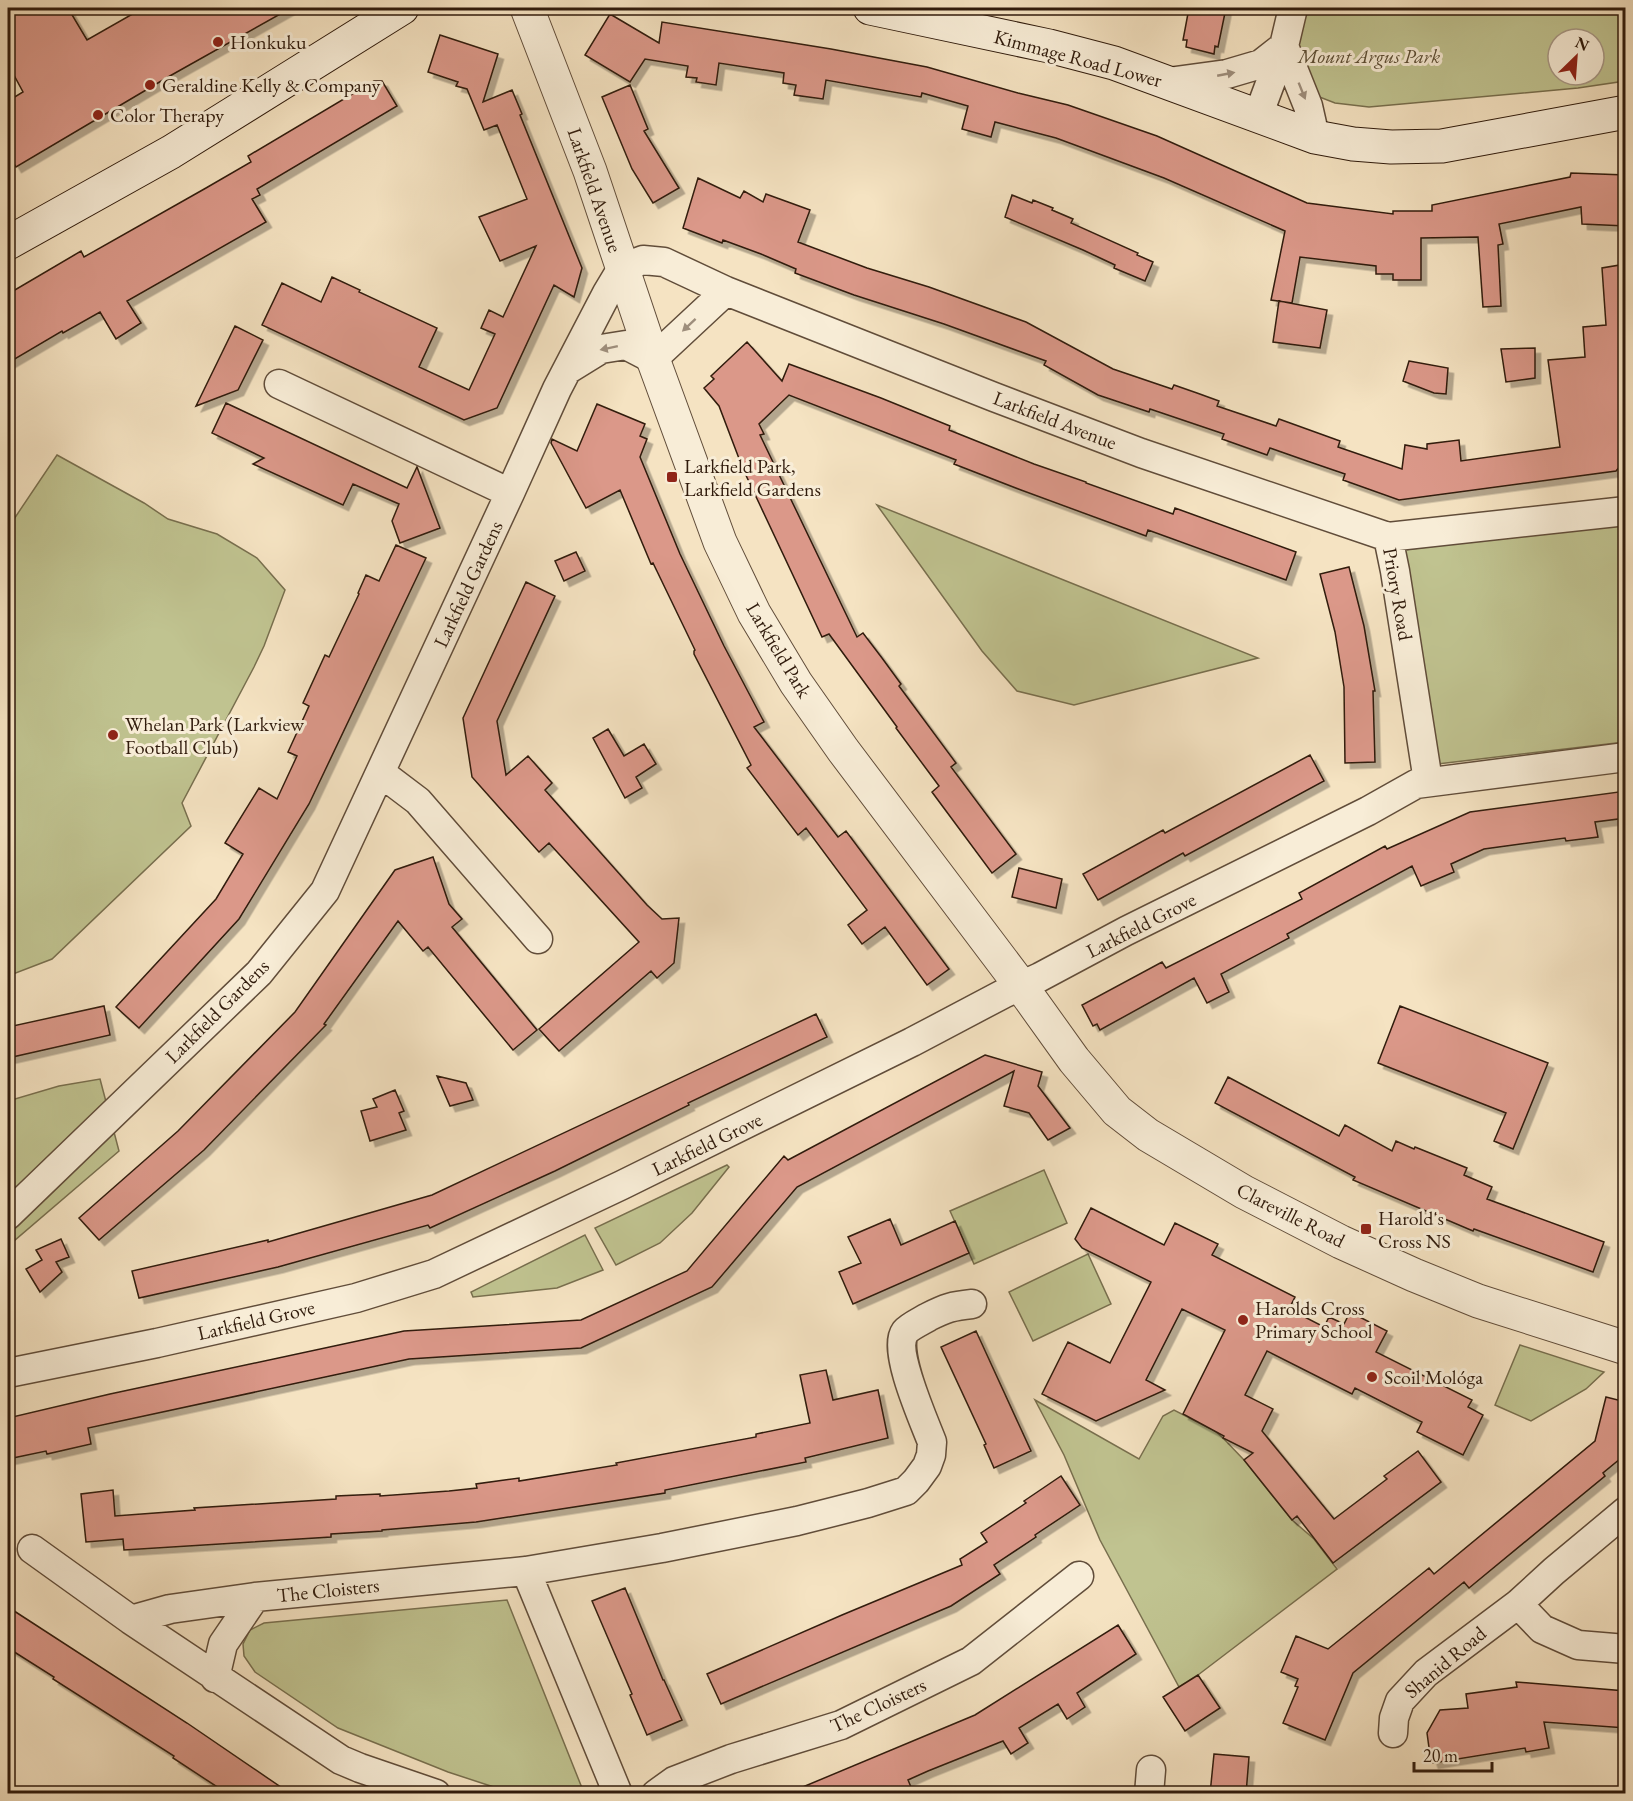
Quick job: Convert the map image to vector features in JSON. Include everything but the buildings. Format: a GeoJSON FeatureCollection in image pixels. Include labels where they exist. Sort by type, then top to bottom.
{"type":"FeatureCollection","features":[{"type":"Feature","properties":{"kind":"street"},"geometry":{"type":"LineString","coordinates":[[8,243],[171,152],[402,8]]}},
{"type":"Feature","properties":{"kind":"street","name":"Larkfield Avenue"},"geometry":{"type":"LineString","coordinates":[[527,8],[590,171],[622,268],[643,260],[664,262],[726,291],[1130,449],[1388,537]]}},
{"type":"Feature","properties":{"kind":"street","name":"Kimmage Road Lower"},"geometry":{"type":"LineString","coordinates":[[870,8],[1049,46],[1114,63],[1315,136],[1353,144],[1391,147],[1442,146],[1626,112]]}},
{"type":"Feature","properties":{"kind":"street"},"geometry":{"type":"LineString","coordinates":[[1258,116],[1284,46],[1293,8]]}},
{"type":"Feature","properties":{"kind":"street"},"geometry":{"type":"LineString","coordinates":[[1168,82],[1227,74],[1261,64],[1284,46]]}},
{"type":"Feature","properties":{"kind":"street"},"geometry":{"type":"LineString","coordinates":[[1284,46],[1308,106],[1315,136]]}},
{"type":"Feature","properties":{"kind":"street","name":"Larkfield Park"},"geometry":{"type":"LineString","coordinates":[[622,268],[652,358],[720,542],[760,623],[796,683],[843,750],[1021,986]]}},
{"type":"Feature","properties":{"kind":"street","name":"Larkfield Gardens"},"geometry":{"type":"LineString","coordinates":[[8,1215],[259,973],[325,891],[567,369],[622,268]]}},
{"type":"Feature","properties":{"kind":"street"},"geometry":{"type":"LineString","coordinates":[[567,369],[601,349],[626,345],[652,358],[726,291]]}},
{"type":"Feature","properties":{"kind":"street"},"geometry":{"type":"LineString","coordinates":[[279,384],[510,493]]}},
{"type":"Feature","properties":{"kind":"street","name":"Priory Road"},"geometry":{"type":"LineString","coordinates":[[1428,782],[1388,537],[1626,511]]}},
{"type":"Feature","properties":{"kind":"street"},"geometry":{"type":"LineString","coordinates":[[1428,782],[1626,757]]}},
{"type":"Feature","properties":{"kind":"street"},"geometry":{"type":"LineString","coordinates":[[381,773],[418,801],[538,939]]}},
{"type":"Feature","properties":{"kind":"street","name":"Larkfield Grove"},"geometry":{"type":"LineString","coordinates":[[8,1373],[157,1343],[356,1298],[434,1274],[734,1131],[1003,994],[1040,978],[1126,931],[1368,811],[1416,784],[1428,782]]}},
{"type":"Feature","properties":{"kind":"street","name":"Clareville Road"},"geometry":{"type":"LineString","coordinates":[[1021,986],[1074,1060],[1118,1111],[1148,1135],[1169,1148],[1244,1192],[1341,1242],[1414,1275],[1478,1300],[1626,1348]]}},
{"type":"Feature","properties":{"kind":"street","name":"The Cloisters"},"geometry":{"type":"LineString","coordinates":[[131,1620],[170,1609],[255,1597],[526,1571],[662,1548],[823,1515],[906,1491],[927,1466],[932,1442],[905,1368],[902,1353],[905,1331],[951,1306],[972,1304]]}},
{"type":"Feature","properties":{"kind":"street","name":"Shanid Road"},"geometry":{"type":"LineString","coordinates":[[1393,1733],[1394,1718],[1400,1701],[1426,1673],[1518,1604],[1626,1511]]}},
{"type":"Feature","properties":{"kind":"street"},"geometry":{"type":"LineString","coordinates":[[32,1549],[215,1678],[341,1760],[436,1794]]}},
{"type":"Feature","properties":{"kind":"street"},"geometry":{"type":"LineString","coordinates":[[526,1571],[618,1794]]}},
{"type":"Feature","properties":{"kind":"street","name":"The Cloisters"},"geometry":{"type":"LineString","coordinates":[[656,1794],[674,1781],[731,1759],[841,1725],[971,1661],[1079,1576]]}},
{"type":"Feature","properties":{"kind":"street"},"geometry":{"type":"LineString","coordinates":[[215,1678],[223,1644],[255,1597]]}},
{"type":"Feature","properties":{"kind":"street"},"geometry":{"type":"LineString","coordinates":[[1518,1604],[1542,1629],[1578,1645],[1626,1649]]}},
{"type":"Feature","properties":{"kind":"green space","name":"Mount Argus Park"},"geometry":{"type":"Polygon","coordinates":[[[1306,8],[1625,8],[1625,81],[1606,84],[1606,27],[1546,27],[1546,87],[1585,87],[1369,107],[1335,103],[1304,91],[1296,58],[1306,8]]]}},
{"type":"Feature","properties":{"kind":"green space","name":"Whelan Park (Larkview Football Club)"},"geometry":{"type":"Polygon","coordinates":[[[57,455],[144,503],[168,519],[217,534],[257,558],[285,590],[254,667],[182,803],[191,826],[52,959],[8,976],[8,528],[57,455]]]}},
{"type":"Feature","properties":{"kind":"green space"},"geometry":{"type":"Polygon","coordinates":[[[877,505],[1258,658],[1074,705],[1017,691],[982,651],[877,505]]]}},
{"type":"Feature","properties":{"kind":"green space"},"geometry":{"type":"Polygon","coordinates":[[[1625,523],[1625,742],[1429,765],[1403,550],[1625,523]]]}},
{"type":"Feature","properties":{"kind":"green space"},"geometry":{"type":"Polygon","coordinates":[[[100,1079],[119,1151],[8,1246],[8,1101],[59,1086],[100,1079]]]}},
{"type":"Feature","properties":{"kind":"green space"},"geometry":{"type":"Polygon","coordinates":[[[727,1165],[729,1167],[692,1213],[660,1243],[616,1265],[595,1228],[727,1165]]]}},
{"type":"Feature","properties":{"kind":"green space"},"geometry":{"type":"Polygon","coordinates":[[[1044,1170],[1067,1223],[974,1264],[950,1211],[1044,1170]]]}},
{"type":"Feature","properties":{"kind":"green space"},"geometry":{"type":"Polygon","coordinates":[[[585,1235],[603,1270],[557,1288],[473,1297],[471,1292],[585,1235]]]}},
{"type":"Feature","properties":{"kind":"green space"},"geometry":{"type":"Polygon","coordinates":[[[1088,1254],[1111,1304],[1033,1341],[1009,1292],[1088,1254]]]}},
{"type":"Feature","properties":{"kind":"green space"},"geometry":{"type":"Polygon","coordinates":[[[1520,1345],[1604,1372],[1586,1389],[1531,1421],[1495,1405],[1520,1345]]]}},
{"type":"Feature","properties":{"kind":"green space"},"geometry":{"type":"Polygon","coordinates":[[[1035,1400],[1139,1459],[1163,1416],[1174,1410],[1215,1431],[1244,1460],[1292,1520],[1314,1539],[1337,1569],[1179,1687],[1100,1540],[1064,1455],[1035,1400]]]}},
{"type":"Feature","properties":{"kind":"green space"},"geometry":{"type":"Polygon","coordinates":[[[507,1600],[584,1793],[512,1793],[448,1772],[338,1728],[255,1672],[244,1656],[243,1644],[250,1630],[264,1623],[507,1600]]]}},
{"type":"Feature","properties":{"kind":"place","name":"Honkuku"},"geometry":{"type":"Point","coordinates":[218,42]}},
{"type":"Feature","properties":{"kind":"place","name":"Geraldine Kelly & Company"},"geometry":{"type":"Point","coordinates":[150,85]}},
{"type":"Feature","properties":{"kind":"place","name":"Color Therapy"},"geometry":{"type":"Point","coordinates":[98,115]}},
{"type":"Feature","properties":{"kind":"place","name":"Larkfield Park, Larkfield Gardens"},"geometry":{"type":"Point","coordinates":[672,477]}},
{"type":"Feature","properties":{"kind":"place","name":"Whelan Park (Larkview Football Club)"},"geometry":{"type":"Point","coordinates":[113,735]}},
{"type":"Feature","properties":{"kind":"place","name":"Harold's Cross NS"},"geometry":{"type":"Point","coordinates":[1366,1229]}},
{"type":"Feature","properties":{"kind":"place","name":"Harolds Cross Primary School"},"geometry":{"type":"Point","coordinates":[1243,1320]}},
{"type":"Feature","properties":{"kind":"place","name":"Scoil Mológa"},"geometry":{"type":"Point","coordinates":[1372,1377]}}]}
